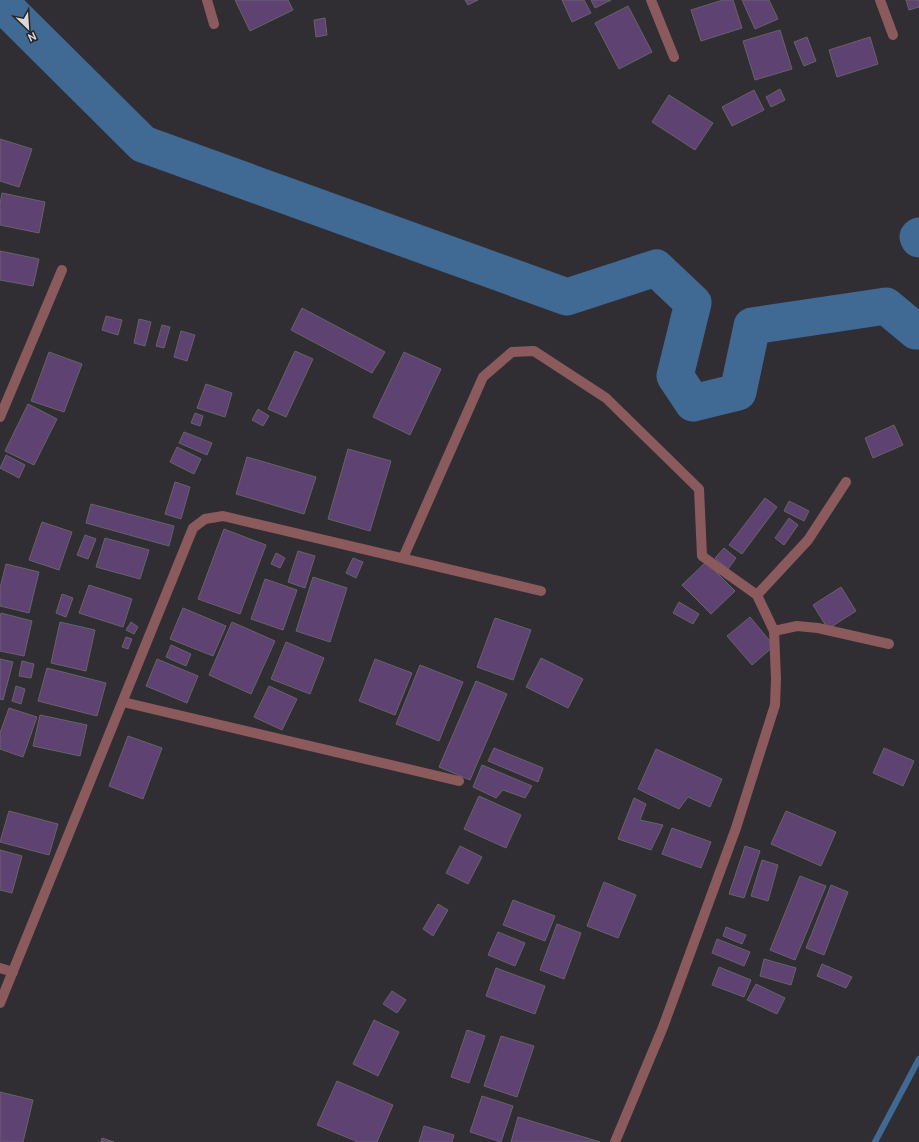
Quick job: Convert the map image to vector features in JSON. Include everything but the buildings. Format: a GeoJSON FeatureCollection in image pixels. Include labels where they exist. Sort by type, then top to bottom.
{"type":"FeatureCollection","features":[{"type":"Feature","properties":{"kind":"street"},"geometry":{"type":"LineString","coordinates":[[207,0],[214,24]]}},
{"type":"Feature","properties":{"kind":"street"},"geometry":{"type":"LineString","coordinates":[[651,0],[674,57]]}},
{"type":"Feature","properties":{"kind":"street"},"geometry":{"type":"LineString","coordinates":[[880,0],[893,35]]}},
{"type":"Feature","properties":{"kind":"street"},"geometry":{"type":"LineString","coordinates":[[0,417],[62,270]]}},
{"type":"Feature","properties":{"kind":"street"},"geometry":{"type":"LineString","coordinates":[[403,558],[483,376],[512,352],[534,351],[606,398],[700,489],[702,556],[756,595],[774,631],[776,679],[775,705],[771,721],[733,835],[663,1027],[615,1142]]}},
{"type":"Feature","properties":{"kind":"street"},"geometry":{"type":"LineString","coordinates":[[756,595],[808,540],[846,482]]}},
{"type":"Feature","properties":{"kind":"street"},"geometry":{"type":"LineString","coordinates":[[0,1003],[193,528],[205,519],[223,516],[541,591]]}},
{"type":"Feature","properties":{"kind":"street"},"geometry":{"type":"LineString","coordinates":[[774,631],[797,626],[818,628],[889,644]]}},
{"type":"Feature","properties":{"kind":"street"},"geometry":{"type":"LineString","coordinates":[[123,702],[459,781]]}},
{"type":"Feature","properties":{"kind":"street"},"geometry":{"type":"LineString","coordinates":[[0,968],[13,972]]}},
{"type":"Feature","properties":{"kind":"waterway"},"geometry":{"type":"LineString","coordinates":[[0,2],[143,144],[567,297],[656,268],[693,303],[675,376],[693,403],[738,392],[752,326],[886,306],[916,331],[919,331]]}},
{"type":"Feature","properties":{"kind":"waterway"},"geometry":{"type":"LineString","coordinates":[[875,1142],[919,1059]]}}]}
